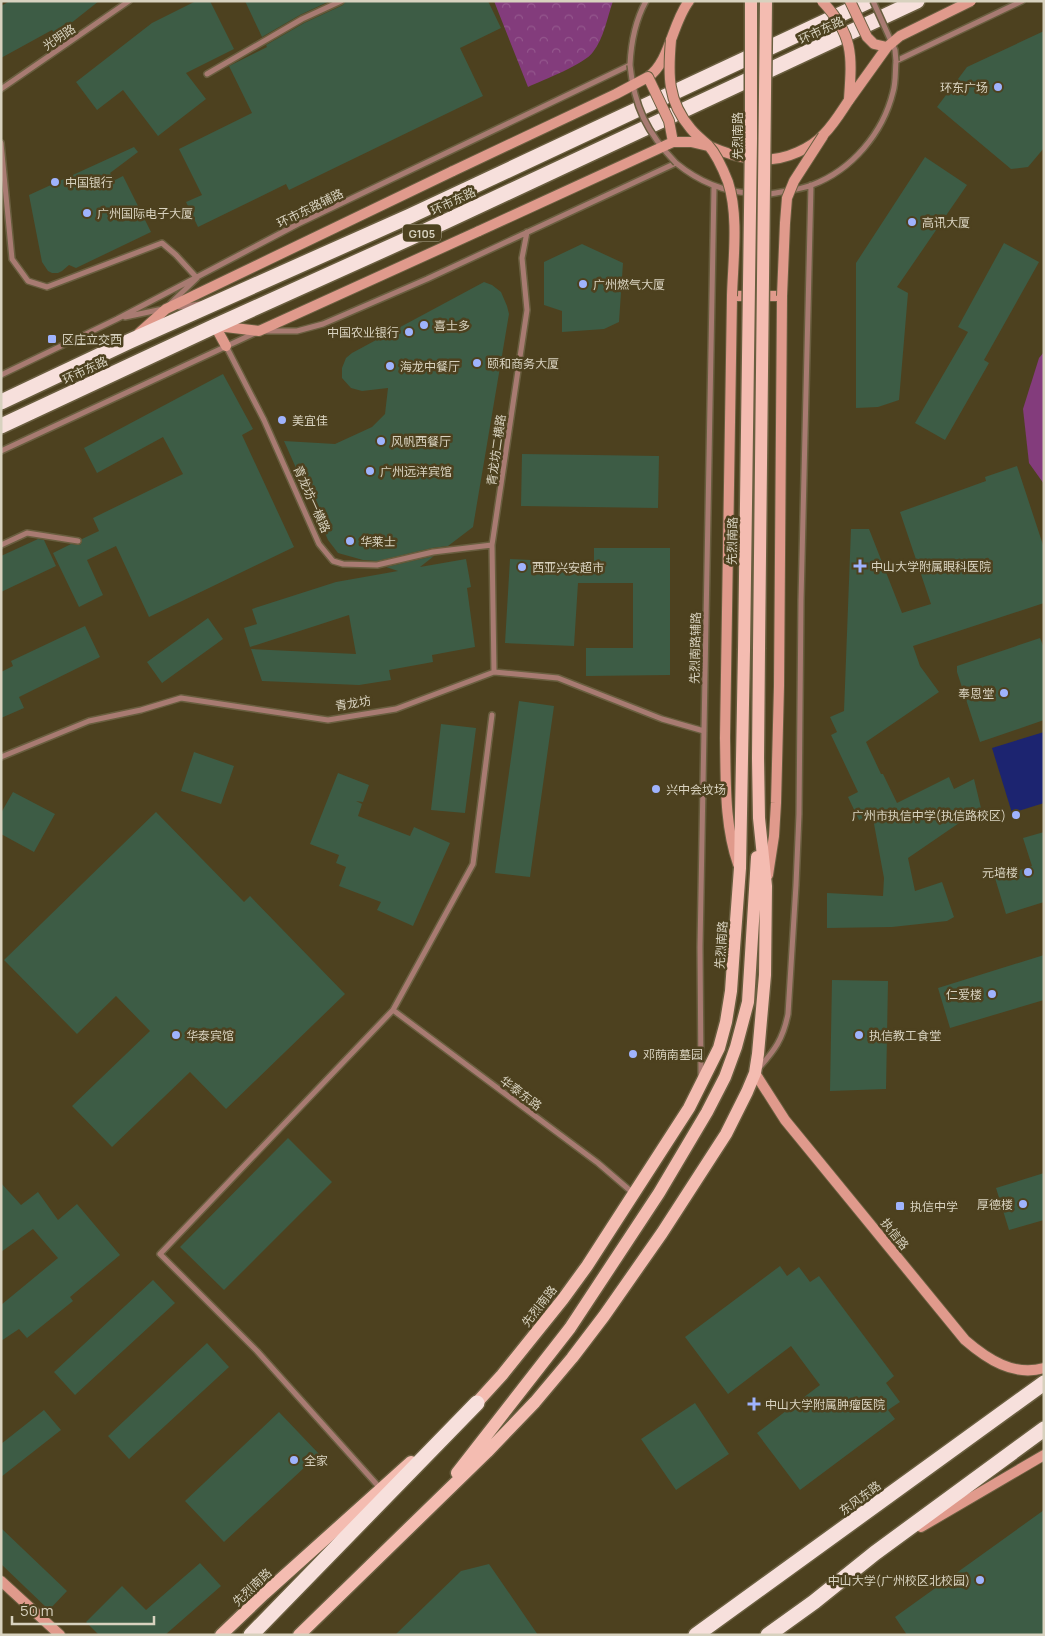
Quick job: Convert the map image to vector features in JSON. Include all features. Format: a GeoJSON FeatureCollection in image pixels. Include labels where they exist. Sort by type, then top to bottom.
{"type":"FeatureCollection","features":[{"type":"Feature","properties":{"kind":"highway","name":"环市东路"},"geometry":{"type":"LineString","coordinates":[[1,402],[130,341],[410,216],[869,1]]}},
{"type":"Feature","properties":{"kind":"highway","name":"环市东路"},"geometry":{"type":"LineString","coordinates":[[1,426],[215,326],[375,255],[917,1]]}},
{"type":"Feature","properties":{"kind":"highway","name":"东风东路"},"geometry":{"type":"LineString","coordinates":[[694,1635],[1044,1383]]}},
{"type":"Feature","properties":{"kind":"highway"},"geometry":{"type":"LineString","coordinates":[[251,1635],[477,1403]]}},
{"type":"Feature","properties":{"kind":"highway"},"geometry":{"type":"LineString","coordinates":[[768,1635],[1044,1429]]}},
{"type":"Feature","properties":{"kind":"main road"},"geometry":{"type":"LineString","coordinates":[[130,341],[166,309],[648,77],[660,63],[680,16],[689,1]]}},
{"type":"Feature","properties":{"kind":"main road","name":"先烈南路"},"geometry":{"type":"LineString","coordinates":[[221,1635],[477,1403],[564,1298],[587,1266],[666,1145],[701,1086],[719,1048],[731,992],[740,868],[751,1]]}},
{"type":"Feature","properties":{"kind":"main road"},"geometry":{"type":"LineString","coordinates":[[428,1510],[570,1328],[659,1193],[707,1112],[725,1077],[736,1047],[748,1002],[759,818],[758,758],[766,1]]}},
{"type":"Feature","properties":{"kind":"main road"},"geometry":{"type":"LineString","coordinates":[[822,1],[843,28],[850,51],[849,100]]}},
{"type":"Feature","properties":{"kind":"main road"},"geometry":{"type":"LineString","coordinates":[[850,1],[867,37],[874,44],[887,47]]}},
{"type":"Feature","properties":{"kind":"main road"},"geometry":{"type":"LineString","coordinates":[[766,886],[774,836],[776,803],[779,686],[782,296],[784,223],[788,198],[794,181],[823,136],[887,47],[900,36],[971,1]]}},
{"type":"Feature","properties":{"kind":"main road"},"geometry":{"type":"LineString","coordinates":[[671,40],[668,77],[674,102],[686,122],[709,146],[723,170],[732,198],[733,243],[725,738],[726,796],[732,846],[740,868]]}},
{"type":"Feature","properties":{"kind":"main road"},"geometry":{"type":"LineString","coordinates":[[648,77],[668,121],[673,142]]}},
{"type":"Feature","properties":{"kind":"main road"},"geometry":{"type":"LineString","coordinates":[[215,326],[259,331],[673,142],[691,142],[709,146],[730,156],[762,160],[803,150],[823,136]]}},
{"type":"Feature","properties":{"kind":"main road"},"geometry":{"type":"LineString","coordinates":[[732,296],[782,296]]}},
{"type":"Feature","properties":{"kind":"main road","name":"青龙坊一横路"},"geometry":{"type":"LineString","coordinates":[[215,326],[226,346]]}},
{"type":"Feature","properties":{"kind":"main road"},"geometry":{"type":"LineString","coordinates":[[299,1635],[487,1452],[535,1402],[604,1316],[662,1233],[726,1134],[755,1073],[761,1034],[765,975],[766,886],[759,818]]}},
{"type":"Feature","properties":{"kind":"main road","name":"执信路"},"geometry":{"type":"LineString","coordinates":[[755,1073],[786,1120],[965,1340],[998,1364],[1024,1370],[1044,1368]]}},
{"type":"Feature","properties":{"kind":"main road"},"geometry":{"type":"LineString","coordinates":[[875,1554],[1044,1455]]}},
{"type":"Feature","properties":{"kind":"main road"},"geometry":{"type":"LineString","coordinates":[[1,1581],[60,1635]]}},
{"type":"Feature","properties":{"kind":"street","name":"光明路"},"geometry":{"type":"LineString","coordinates":[[1,90],[129,1]]}},
{"type":"Feature","properties":{"kind":"street"},"geometry":{"type":"LineString","coordinates":[[207,74],[302,19],[341,1]]}},
{"type":"Feature","properties":{"kind":"street"},"geometry":{"type":"LineString","coordinates":[[646,1],[639,13],[632,43],[630,64],[632,83],[638,107],[653,135],[676,163],[690,175],[714,187],[742,193],[770,194],[812,185],[837,172],[871,140],[883,120],[894,91],[896,61],[895,50],[874,1]]}},
{"type":"Feature","properties":{"kind":"street"},"geometry":{"type":"LineString","coordinates":[[896,61],[1022,1]]}},
{"type":"Feature","properties":{"kind":"street","name":"环市东路辅路"},"geometry":{"type":"LineString","coordinates":[[1,375],[117,319],[298,224],[630,64]]}},
{"type":"Feature","properties":{"kind":"street"},"geometry":{"type":"LineString","coordinates":[[1,144],[12,259],[28,280],[47,287],[162,243],[197,278],[166,309]]}},
{"type":"Feature","properties":{"kind":"street"},"geometry":{"type":"LineString","coordinates":[[1,451],[259,331],[297,331],[323,324],[409,287],[676,163]]}},
{"type":"Feature","properties":{"kind":"street"},"geometry":{"type":"LineString","coordinates":[[755,1073],[780,1041],[788,1014],[799,814],[801,600],[812,185]]}},
{"type":"Feature","properties":{"kind":"street","name":"先烈南路辅路"},"geometry":{"type":"LineString","coordinates":[[701,1086],[700,946],[714,187]]}},
{"type":"Feature","properties":{"kind":"street","name":"青龙坊二横路"},"geometry":{"type":"LineString","coordinates":[[494,672],[492,545],[527,310],[522,258],[527,232]]}},
{"type":"Feature","properties":{"kind":"street"},"geometry":{"type":"LineString","coordinates":[[117,319],[222,300]]}},
{"type":"Feature","properties":{"kind":"street","name":"青龙坊一横路"},"geometry":{"type":"LineString","coordinates":[[226,346],[264,420],[318,544],[333,561],[343,564],[377,565],[433,552],[492,545]]}},
{"type":"Feature","properties":{"kind":"street"},"geometry":{"type":"LineString","coordinates":[[1,545],[27,533],[78,541]]}},
{"type":"Feature","properties":{"kind":"street","name":"青龙坊"},"geometry":{"type":"LineString","coordinates":[[1,758],[89,721],[141,710],[181,698],[328,720],[396,708],[494,672],[558,678],[662,719],[704,732]]}},
{"type":"Feature","properties":{"kind":"street"},"geometry":{"type":"LineString","coordinates":[[381,1488],[257,1351],[160,1254],[393,1010],[473,864],[492,714]]}},
{"type":"Feature","properties":{"kind":"street","name":"华泰东路"},"geometry":{"type":"LineString","coordinates":[[393,1010],[598,1163],[634,1194]]}},
{"type":"Feature","properties":{"kind":"green space"},"geometry":{"type":"Polygon","coordinates":[[[494,1],[613,1],[600,41],[589,57],[573,67],[528,87],[494,1]]]}},
{"type":"Feature","properties":{"kind":"green space"},"geometry":{"type":"Polygon","coordinates":[[[1044,352],[1044,484],[1029,463],[1023,409],[1039,358],[1044,352]]]}},
{"type":"Feature","properties":{"kind":"shaded area"},"geometry":{"type":"Polygon","coordinates":[[[1044,732],[1044,803],[1012,813],[992,748],[1044,732]]]}},
{"type":"Feature","properties":{"kind":"building"},"geometry":{"type":"Polygon","coordinates":[[[10,1],[99,1],[56,35],[52,30],[1,58],[1,6],[10,1]]]}},
{"type":"Feature","properties":{"kind":"building"},"geometry":{"type":"Polygon","coordinates":[[[196,1],[210,1],[234,49],[186,73],[206,99],[158,136],[123,90],[97,110],[76,82],[152,23],[196,1]]]}},
{"type":"Feature","properties":{"kind":"building"},"geometry":{"type":"Polygon","coordinates":[[[245,1],[330,1],[300,15],[262,37],[245,1]]]}},
{"type":"Feature","properties":{"kind":"building"},"geometry":{"type":"Polygon","coordinates":[[[345,1],[488,1],[501,28],[460,48],[483,96],[289,190],[286,184],[198,227],[186,202],[202,195],[179,149],[252,113],[229,66],[267,47],[266,45],[304,23],[343,5],[345,1]]]}},
{"type":"Feature","properties":{"kind":"building","name":"环东广场"},"geometry":{"type":"Polygon","coordinates":[[[1044,31],[1044,148],[1028,167],[1011,169],[937,107],[967,67],[1044,31]]]}},
{"type":"Feature","properties":{"kind":"building","name":"广州国际电子大厦"},"geometry":{"type":"Polygon","coordinates":[[[134,147],[138,152],[110,173],[115,180],[123,176],[151,232],[76,268],[69,265],[58,273],[48,271],[42,262],[29,195],[134,147]]]}},
{"type":"Feature","properties":{"kind":"building"},"geometry":{"type":"Polygon","coordinates":[[[925,157],[967,185],[897,287],[908,293],[899,400],[878,407],[856,408],[856,263],[925,157]]]}},
{"type":"Feature","properties":{"kind":"building"},"geometry":{"type":"Polygon","coordinates":[[[1004,243],[1039,262],[984,360],[989,363],[945,440],[915,423],[968,332],[958,327],[1004,243]]]}},
{"type":"Feature","properties":{"kind":"building","name":"广州燃气大厦"},"geometry":{"type":"Polygon","coordinates":[[[582,244],[623,263],[619,322],[604,329],[562,332],[562,311],[544,305],[544,262],[582,244]]]}},
{"type":"Feature","properties":{"kind":"building"},"geometry":{"type":"Polygon","coordinates":[[[484,282],[501,292],[509,314],[473,527],[448,546],[377,561],[363,560],[338,553],[328,540],[284,441],[335,444],[372,427],[385,414],[388,388],[362,391],[351,388],[342,378],[342,368],[346,358],[484,282]]]}},
{"type":"Feature","properties":{"kind":"building"},"geometry":{"type":"Polygon","coordinates":[[[223,374],[253,429],[242,435],[294,547],[149,617],[116,546],[87,560],[103,595],[79,607],[53,553],[71,544],[80,545],[82,539],[99,531],[93,518],[183,474],[163,437],[97,473],[84,448],[223,374]]]}},
{"type":"Feature","properties":{"kind":"building"},"geometry":{"type":"Polygon","coordinates":[[[522,454],[659,456],[658,508],[521,506],[522,454]]]}},
{"type":"Feature","properties":{"kind":"building"},"geometry":{"type":"Polygon","coordinates":[[[1017,466],[1044,548],[1044,603],[913,646],[920,666],[939,692],[866,742],[897,803],[949,777],[954,789],[974,779],[981,808],[908,858],[915,891],[942,882],[954,917],[947,921],[892,927],[827,928],[827,893],[883,896],[884,878],[872,813],[859,820],[848,797],[858,792],[831,735],[837,732],[830,717],[844,711],[851,529],[869,529],[902,613],[931,604],[900,512],[986,481],[985,477],[1017,466]]]}},
{"type":"Feature","properties":{"kind":"building"},"geometry":{"type":"Polygon","coordinates":[[[38,539],[44,540],[56,566],[1,592],[1,556],[38,539]]]}},
{"type":"Feature","properties":{"kind":"building"},"geometry":{"type":"Polygon","coordinates":[[[594,548],[670,548],[670,675],[586,676],[586,648],[633,648],[633,583],[578,583],[574,646],[505,643],[510,559],[594,563],[594,548]]]}},
{"type":"Feature","properties":{"kind":"building"},"geometry":{"type":"Polygon","coordinates":[[[434,556],[420,567],[466,559],[471,587],[467,588],[475,647],[432,655],[433,662],[389,670],[391,680],[359,685],[262,681],[251,649],[356,654],[349,615],[250,647],[244,628],[257,624],[252,609],[336,582],[398,571],[386,567],[434,556]]]}},
{"type":"Feature","properties":{"kind":"building"},"geometry":{"type":"Polygon","coordinates":[[[208,618],[223,639],[162,683],[147,662],[208,618]]]}},
{"type":"Feature","properties":{"kind":"building"},"geometry":{"type":"Polygon","coordinates":[[[85,626],[100,657],[19,697],[24,708],[1,718],[1,672],[13,666],[11,661],[85,626]]]}},
{"type":"Feature","properties":{"kind":"building","name":"奉恩堂"},"geometry":{"type":"Polygon","coordinates":[[[1040,638],[1044,648],[1044,720],[980,742],[957,672],[957,666],[1040,638]]]}},
{"type":"Feature","properties":{"kind":"building"},"geometry":{"type":"Polygon","coordinates":[[[519,701],[554,706],[530,877],[495,873],[519,701]]]}},
{"type":"Feature","properties":{"kind":"building"},"geometry":{"type":"Polygon","coordinates":[[[441,724],[476,728],[465,813],[431,810],[441,724]]]}},
{"type":"Feature","properties":{"kind":"building"},"geometry":{"type":"Polygon","coordinates":[[[194,752],[234,766],[221,804],[181,791],[194,752]]]}},
{"type":"Feature","properties":{"kind":"building"},"geometry":{"type":"Polygon","coordinates":[[[338,773],[369,785],[363,802],[356,801],[362,804],[358,816],[410,836],[414,827],[450,843],[413,926],[377,910],[381,902],[339,886],[346,867],[336,863],[339,855],[310,844],[338,773]]]}},
{"type":"Feature","properties":{"kind":"building"},"geometry":{"type":"Polygon","coordinates":[[[13,792],[55,814],[34,852],[1,834],[1,813],[13,792]]]}},
{"type":"Feature","properties":{"kind":"building"},"geometry":{"type":"Polygon","coordinates":[[[156,812],[244,902],[250,896],[345,994],[226,1109],[190,1072],[112,1147],[72,1106],[150,1031],[116,996],[77,1034],[4,960],[156,812]]]}},
{"type":"Feature","properties":{"kind":"building","name":"元培楼"},"geometry":{"type":"Polygon","coordinates":[[[1044,832],[1044,902],[1006,914],[995,878],[1032,866],[1023,838],[1044,832]]]}},
{"type":"Feature","properties":{"kind":"building","name":"仁爱楼"},"geometry":{"type":"Polygon","coordinates":[[[1044,955],[1044,1000],[950,1028],[938,988],[1044,955]]]}},
{"type":"Feature","properties":{"kind":"building","name":"执信教工食堂"},"geometry":{"type":"Polygon","coordinates":[[[832,980],[888,981],[886,1089],[830,1091],[832,980]]]}},
{"type":"Feature","properties":{"kind":"building"},"geometry":{"type":"Polygon","coordinates":[[[288,1138],[332,1182],[224,1290],[180,1247],[288,1138]]]}},
{"type":"Feature","properties":{"kind":"building","name":"厚德楼"},"geometry":{"type":"Polygon","coordinates":[[[1044,1173],[1044,1220],[1009,1230],[996,1188],[1044,1173]]]}},
{"type":"Feature","properties":{"kind":"building"},"geometry":{"type":"Polygon","coordinates":[[[1,1183],[21,1205],[38,1192],[58,1220],[77,1204],[120,1255],[70,1297],[73,1301],[27,1338],[19,1329],[1,1341],[1,1305],[58,1258],[33,1229],[1,1252],[1,1183]]]}},
{"type":"Feature","properties":{"kind":"building"},"geometry":{"type":"Polygon","coordinates":[[[780,1266],[787,1276],[799,1267],[810,1282],[819,1276],[894,1376],[886,1383],[900,1402],[888,1410],[895,1419],[800,1490],[757,1433],[820,1385],[791,1346],[728,1394],[685,1337],[780,1266]]]}},
{"type":"Feature","properties":{"kind":"building"},"geometry":{"type":"Polygon","coordinates":[[[153,1280],[175,1303],[75,1395],[54,1372],[153,1280]]]}},
{"type":"Feature","properties":{"kind":"building"},"geometry":{"type":"Polygon","coordinates":[[[207,1343],[229,1367],[129,1459],[108,1436],[207,1343]]]}},
{"type":"Feature","properties":{"kind":"building"},"geometry":{"type":"Polygon","coordinates":[[[695,1403],[729,1454],[676,1490],[641,1439],[695,1403]]]}},
{"type":"Feature","properties":{"kind":"building"},"geometry":{"type":"Polygon","coordinates":[[[44,1410],[61,1430],[1,1477],[1,1444],[44,1410]]]}},
{"type":"Feature","properties":{"kind":"building"},"geometry":{"type":"Polygon","coordinates":[[[279,1412],[319,1454],[224,1542],[185,1501],[279,1412]]]}},
{"type":"Feature","properties":{"kind":"building","name":"中山大学(广州校区北校园)"},"geometry":{"type":"Polygon","coordinates":[[[1044,1510],[1044,1635],[907,1635],[895,1617],[1044,1510]]]}},
{"type":"Feature","properties":{"kind":"building"},"geometry":{"type":"Polygon","coordinates":[[[1,1528],[67,1591],[49,1610],[1,1564],[1,1528]]]}},
{"type":"Feature","properties":{"kind":"building"},"geometry":{"type":"Polygon","coordinates":[[[200,1563],[221,1586],[165,1635],[99,1635],[86,1622],[122,1586],[146,1610],[200,1563]]]}},
{"type":"Feature","properties":{"kind":"building"},"geometry":{"type":"Polygon","coordinates":[[[489,1564],[538,1635],[395,1635],[461,1571],[489,1564]]]}},
{"type":"Feature","properties":{"kind":"place","name":"环东广场"},"geometry":{"type":"Point","coordinates":[998,87]}},
{"type":"Feature","properties":{"kind":"place","name":"中国银行"},"geometry":{"type":"Point","coordinates":[55,182]}},
{"type":"Feature","properties":{"kind":"place","name":"广州国际电子大厦"},"geometry":{"type":"Point","coordinates":[87,213]}},
{"type":"Feature","properties":{"kind":"place","name":"高讯大厦"},"geometry":{"type":"Point","coordinates":[912,222]}},
{"type":"Feature","properties":{"kind":"place","name":"广州燃气大厦"},"geometry":{"type":"Point","coordinates":[583,284]}},
{"type":"Feature","properties":{"kind":"place","name":"喜士多"},"geometry":{"type":"Point","coordinates":[424,325]}},
{"type":"Feature","properties":{"kind":"place","name":"中国农业银行"},"geometry":{"type":"Point","coordinates":[409,332]}},
{"type":"Feature","properties":{"kind":"place","name":"区庄立交西"},"geometry":{"type":"Point","coordinates":[52,339]}},
{"type":"Feature","properties":{"kind":"place","name":"颐和商务大厦"},"geometry":{"type":"Point","coordinates":[477,363]}},
{"type":"Feature","properties":{"kind":"place","name":"海龙中餐厅"},"geometry":{"type":"Point","coordinates":[390,366]}},
{"type":"Feature","properties":{"kind":"place","name":"美宜佳"},"geometry":{"type":"Point","coordinates":[282,420]}},
{"type":"Feature","properties":{"kind":"place","name":"风帆西餐厅"},"geometry":{"type":"Point","coordinates":[381,441]}},
{"type":"Feature","properties":{"kind":"place","name":"广州远洋宾馆"},"geometry":{"type":"Point","coordinates":[370,471]}},
{"type":"Feature","properties":{"kind":"place","name":"华莱士"},"geometry":{"type":"Point","coordinates":[350,541]}},
{"type":"Feature","properties":{"kind":"place","name":"中山大学附属眼科医院"},"geometry":{"type":"Point","coordinates":[860,566]}},
{"type":"Feature","properties":{"kind":"place","name":"西亚兴安超市"},"geometry":{"type":"Point","coordinates":[522,567]}},
{"type":"Feature","properties":{"kind":"place","name":"奉恩堂"},"geometry":{"type":"Point","coordinates":[1004,693]}},
{"type":"Feature","properties":{"kind":"place","name":"兴中会坟场"},"geometry":{"type":"Point","coordinates":[656,789]}},
{"type":"Feature","properties":{"kind":"place","name":"广州市执信中学(执信路校区)"},"geometry":{"type":"Point","coordinates":[1016,815]}},
{"type":"Feature","properties":{"kind":"place","name":"元培楼"},"geometry":{"type":"Point","coordinates":[1028,872]}},
{"type":"Feature","properties":{"kind":"place","name":"仁爱楼"},"geometry":{"type":"Point","coordinates":[992,994]}},
{"type":"Feature","properties":{"kind":"place","name":"华泰宾馆"},"geometry":{"type":"Point","coordinates":[176,1035]}},
{"type":"Feature","properties":{"kind":"place","name":"执信教工食堂"},"geometry":{"type":"Point","coordinates":[859,1035]}},
{"type":"Feature","properties":{"kind":"place","name":"邓荫南墓园"},"geometry":{"type":"Point","coordinates":[633,1054]}},
{"type":"Feature","properties":{"kind":"place","name":"厚德楼"},"geometry":{"type":"Point","coordinates":[1023,1204]}},
{"type":"Feature","properties":{"kind":"place","name":"执信中学"},"geometry":{"type":"Point","coordinates":[900,1206]}},
{"type":"Feature","properties":{"kind":"place","name":"中山大学附属肿瘤医院"},"geometry":{"type":"Point","coordinates":[754,1404]}},
{"type":"Feature","properties":{"kind":"place","name":"全家"},"geometry":{"type":"Point","coordinates":[294,1460]}},
{"type":"Feature","properties":{"kind":"place","name":"中山大学(广州校区北校园)"},"geometry":{"type":"Point","coordinates":[980,1580]}}]}
